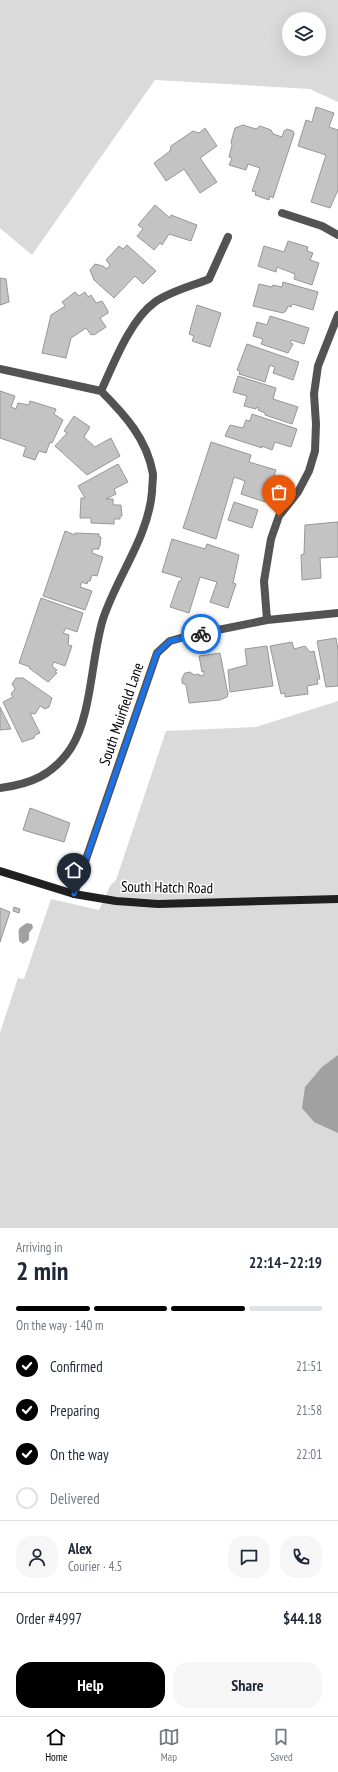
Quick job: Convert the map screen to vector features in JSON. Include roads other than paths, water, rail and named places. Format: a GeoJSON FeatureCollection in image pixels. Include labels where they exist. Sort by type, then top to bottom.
{"type":"FeatureCollection","features":[{"type":"Feature","properties":{"kind":"main road","name":"South Hatch Road"},"geometry":{"type":"LineString","coordinates":[[0,871],[74,894],[116,901],[158,904],[338,899]]}},
{"type":"Feature","properties":{"kind":"street"},"geometry":{"type":"LineString","coordinates":[[282,213],[322,226],[338,235]]}},
{"type":"Feature","properties":{"kind":"street"},"geometry":{"type":"LineString","coordinates":[[101,390],[119,352],[138,319],[155,302],[209,279],[228,237]]}},
{"type":"Feature","properties":{"kind":"street"},"geometry":{"type":"LineString","coordinates":[[267,620],[264,581],[271,539],[279,516],[298,492],[309,470],[315,451],[316,424],[314,394],[318,366],[338,315]]}},
{"type":"Feature","properties":{"kind":"street"},"geometry":{"type":"LineString","coordinates":[[0,369],[101,390],[124,414],[143,442],[153,475],[150,509],[140,538],[114,589],[103,620],[81,729],[71,748],[56,765],[40,778],[21,785],[0,788]]}},
{"type":"Feature","properties":{"kind":"street","name":"South Muirfield Lane"},"geometry":{"type":"LineString","coordinates":[[74,894],[157,653],[170,641],[188,636],[267,620],[338,613]]}}]}
